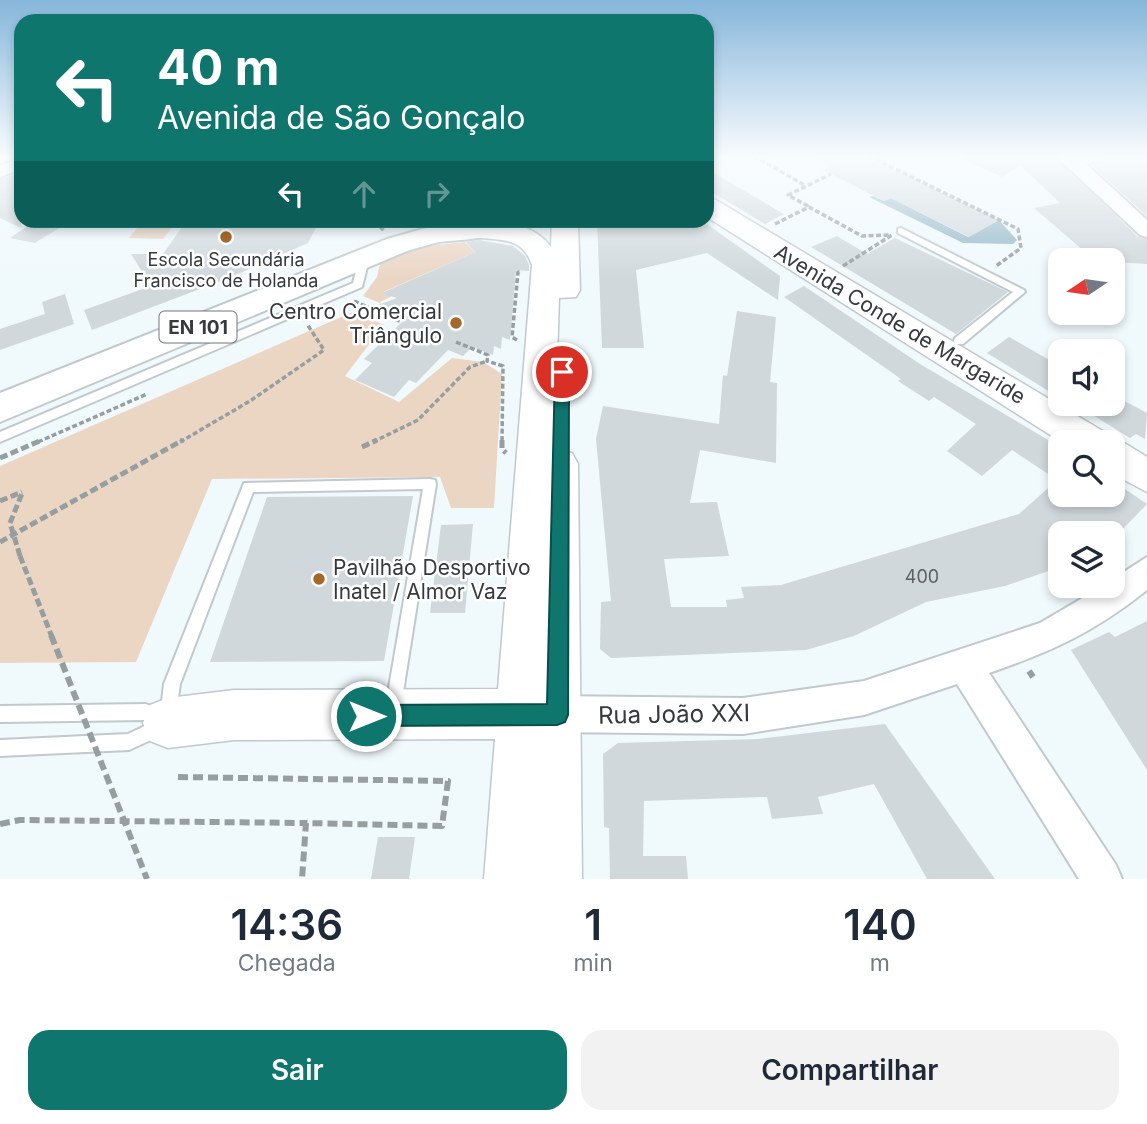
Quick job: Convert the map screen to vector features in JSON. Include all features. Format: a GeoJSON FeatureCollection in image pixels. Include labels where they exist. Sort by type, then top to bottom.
{"type":"FeatureCollection","features":[{"type":"Feature","properties":{"kind":"main road","name":"EN 101"},"geometry":{"type":"LineString","coordinates":[[0,392],[380,240],[418,228]]}},
{"type":"Feature","properties":{"kind":"main road","name":"EN 101"},"geometry":{"type":"LineString","coordinates":[[0,408],[397,245],[422,228]]}},
{"type":"Feature","properties":{"kind":"street"},"geometry":{"type":"LineString","coordinates":[[1110,197],[1147,231]]}},
{"type":"Feature","properties":{"kind":"street","name":"Avenida Conde de Margaride"},"geometry":{"type":"LineString","coordinates":[[714,210],[1072,430]]}},
{"type":"Feature","properties":{"kind":"street"},"geometry":{"type":"LineString","coordinates":[[499,228],[523,235],[543,254],[546,265],[539,714],[554,879]]}},
{"type":"Feature","properties":{"kind":"street"},"geometry":{"type":"LineString","coordinates":[[512,879],[539,714],[565,228]]}},
{"type":"Feature","properties":{"kind":"street"},"geometry":{"type":"LineString","coordinates":[[1125,462],[1147,476]]}},
{"type":"Feature","properties":{"kind":"street","name":"Rua João XXI"},"geometry":{"type":"LineString","coordinates":[[168,723],[234,715],[743,716],[864,698],[1047,637],[1100,608],[1147,571]]}},
{"type":"Feature","properties":{"kind":"street"},"geometry":{"type":"LineString","coordinates":[[965,666],[1102,879]]}},
{"type":"Feature","properties":{"kind":"lane"},"geometry":{"type":"LineString","coordinates":[[901,231],[1020,292],[959,341]]}},
{"type":"Feature","properties":{"kind":"lane"},"geometry":{"type":"LineString","coordinates":[[0,437],[358,285],[364,259]]}},
{"type":"Feature","properties":{"kind":"lane"},"geometry":{"type":"LineString","coordinates":[[168,723],[172,684],[249,487],[429,484],[392,716]]}},
{"type":"Feature","properties":{"kind":"lane"},"geometry":{"type":"LineString","coordinates":[[0,714],[146,712],[168,723]]}},
{"type":"Feature","properties":{"kind":"lane"},"geometry":{"type":"LineString","coordinates":[[0,748],[129,742],[168,723]]}},
{"type":"Feature","properties":{"kind":"path"},"geometry":{"type":"LineString","coordinates":[[792,197],[862,236],[892,235],[839,269]]}},
{"type":"Feature","properties":{"kind":"path"},"geometry":{"type":"LineString","coordinates":[[953,197],[1018,229],[1021,248],[984,274]]}},
{"type":"Feature","properties":{"kind":"path"},"geometry":{"type":"LineString","coordinates":[[775,224],[809,207]]}},
{"type":"Feature","properties":{"kind":"path"},"geometry":{"type":"LineString","coordinates":[[381,228],[386,233]]}},
{"type":"Feature","properties":{"kind":"path"},"geometry":{"type":"LineString","coordinates":[[517,340],[512,337],[518,272],[531,272]]}},
{"type":"Feature","properties":{"kind":"path"},"geometry":{"type":"LineString","coordinates":[[344,308],[359,293]]}},
{"type":"Feature","properties":{"kind":"path"},"geometry":{"type":"LineString","coordinates":[[353,301],[402,322]]}},
{"type":"Feature","properties":{"kind":"path"},"geometry":{"type":"LineString","coordinates":[[0,542],[14,537],[250,401],[324,350],[307,324],[319,319]]}},
{"type":"Feature","properties":{"kind":"path"},"geometry":{"type":"LineString","coordinates":[[456,342],[488,355],[487,361]]}},
{"type":"Feature","properties":{"kind":"path"},"geometry":{"type":"LineString","coordinates":[[362,447],[418,420],[470,367],[487,361],[503,366],[502,449]]}},
{"type":"Feature","properties":{"kind":"path"},"geometry":{"type":"LineString","coordinates":[[0,458],[153,391]]}},
{"type":"Feature","properties":{"kind":"path"},"geometry":{"type":"LineString","coordinates":[[0,501],[23,491],[10,523],[20,556],[147,879]]}},
{"type":"Feature","properties":{"kind":"path"},"geometry":{"type":"LineString","coordinates":[[0,824],[20,820],[442,826],[448,781],[178,777]]}},
{"type":"Feature","properties":{"kind":"path"},"geometry":{"type":"LineString","coordinates":[[302,879],[306,823]]}},
{"type":"Feature","properties":{"kind":"shaded area"},"geometry":{"type":"Polygon","coordinates":[[[137,228],[172,228],[163,239],[129,238],[137,228]]]}},
{"type":"Feature","properties":{"kind":"shaded area"},"geometry":{"type":"Polygon","coordinates":[[[465,242],[475,252],[383,292],[392,296],[380,302],[382,304],[363,296],[377,277],[380,263],[419,247],[465,242]]]}},
{"type":"Feature","properties":{"kind":"shaded area"},"geometry":{"type":"Polygon","coordinates":[[[355,311],[384,325],[345,376],[399,402],[452,358],[483,362],[502,374],[494,508],[451,508],[440,477],[212,479],[136,662],[0,663],[0,466],[355,311]]]}},
{"type":"Feature","properties":{"kind":"water"},"geometry":{"type":"Polygon","coordinates":[[[869,197],[884,201],[891,198],[968,237],[999,220],[1017,240],[1013,244],[963,243],[869,197]]]}},
{"type":"Feature","properties":{"kind":"building"},"geometry":{"type":"Polygon","coordinates":[[[0,197],[14,197],[14,225],[0,218],[0,197]]]}},
{"type":"Feature","properties":{"kind":"building"},"geometry":{"type":"Polygon","coordinates":[[[720,197],[755,197],[784,214],[765,224],[720,197]]]}},
{"type":"Feature","properties":{"kind":"building"},"geometry":{"type":"Polygon","coordinates":[[[876,197],[951,197],[999,220],[969,237],[891,198],[884,201],[876,197]]]}},
{"type":"Feature","properties":{"kind":"building"},"geometry":{"type":"Polygon","coordinates":[[[1054,197],[1097,197],[1138,237],[1147,239],[1147,264],[1125,263],[1125,248],[1081,248],[1034,208],[1060,203],[1054,197]]]}},
{"type":"Feature","properties":{"kind":"building"},"geometry":{"type":"Polygon","coordinates":[[[1126,197],[1147,197],[1147,216],[1126,197]]]}},
{"type":"Feature","properties":{"kind":"building"},"geometry":{"type":"Polygon","coordinates":[[[24,228],[59,228],[35,243],[10,238],[24,228]]]}},
{"type":"Feature","properties":{"kind":"building"},"geometry":{"type":"Polygon","coordinates":[[[181,228],[316,228],[308,243],[229,278],[92,330],[84,310],[151,286],[131,254],[163,254],[181,228]]]}},
{"type":"Feature","properties":{"kind":"building"},"geometry":{"type":"Polygon","coordinates":[[[597,228],[712,228],[780,276],[778,300],[707,253],[636,270],[644,348],[602,348],[597,228]]]}},
{"type":"Feature","properties":{"kind":"building"},"geometry":{"type":"Polygon","coordinates":[[[837,236],[867,254],[895,238],[1008,292],[956,334],[811,247],[837,236]]]}},
{"type":"Feature","properties":{"kind":"building","name":"Centro Comercial Triângulo"},"geometry":{"type":"Polygon","coordinates":[[[479,240],[513,246],[525,256],[529,265],[529,271],[516,270],[510,340],[502,337],[501,349],[494,346],[493,355],[472,347],[463,356],[448,350],[416,383],[409,380],[394,397],[355,380],[372,363],[364,359],[403,321],[370,308],[397,298],[382,293],[475,252],[466,242],[479,240]]]}},
{"type":"Feature","properties":{"kind":"building"},"geometry":{"type":"Polygon","coordinates":[[[804,286],[920,364],[1048,440],[1048,474],[1012,450],[982,476],[947,451],[976,424],[934,397],[929,401],[898,381],[901,379],[784,297],[804,286]]]}},
{"type":"Feature","properties":{"kind":"building"},"geometry":{"type":"Polygon","coordinates":[[[65,294],[74,324],[0,350],[0,329],[45,314],[42,302],[65,294]]]}},
{"type":"Feature","properties":{"kind":"building"},"geometry":{"type":"Polygon","coordinates":[[[737,311],[776,317],[770,382],[777,383],[776,463],[700,450],[690,503],[717,502],[729,556],[664,559],[671,607],[727,607],[726,600],[744,598],[741,587],[781,585],[1019,514],[1048,488],[1048,507],[1125,507],[1125,489],[1147,504],[1125,527],[1125,521],[1048,521],[1048,571],[1005,586],[926,602],[854,636],[806,650],[611,658],[600,649],[601,602],[611,601],[596,439],[603,406],[719,424],[723,375],[727,376],[737,311]]]}},
{"type":"Feature","properties":{"kind":"building"},"geometry":{"type":"Polygon","coordinates":[[[1009,337],[1048,359],[1048,391],[987,353],[1009,337]]]}},
{"type":"Feature","properties":{"kind":"building"},"geometry":{"type":"Polygon","coordinates":[[[1125,401],[1147,413],[1145,439],[1136,434],[1130,438],[1125,435],[1125,430],[1117,430],[1094,416],[1125,416],[1125,401]]]}},
{"type":"Feature","properties":{"kind":"building","name":"Pavilhão Desportivo Inatel / Almor Vaz"},"geometry":{"type":"Polygon","coordinates":[[[413,496],[384,661],[210,662],[267,497],[413,496]]]}},
{"type":"Feature","properties":{"kind":"building"},"geometry":{"type":"Polygon","coordinates":[[[473,524],[465,613],[430,613],[441,525],[473,524]]]}},
{"type":"Feature","properties":{"kind":"building"},"geometry":{"type":"Polygon","coordinates":[[[1147,621],[1147,770],[1071,650],[1109,632],[1115,637],[1147,621]]]}},
{"type":"Feature","properties":{"kind":"building"},"geometry":{"type":"Polygon","coordinates":[[[885,724],[995,879],[927,879],[874,784],[818,797],[823,814],[772,819],[767,797],[644,801],[643,856],[686,856],[688,879],[610,879],[609,828],[604,827],[603,754],[618,743],[758,739],[885,724]]]}},
{"type":"Feature","properties":{"kind":"building"},"geometry":{"type":"Polygon","coordinates":[[[378,837],[415,837],[409,879],[371,879],[378,837]]]}},
{"type":"Feature","properties":{"kind":"place","name":"Escola Secundária Francisco de Holanda"},"geometry":{"type":"Point","coordinates":[226,237]}},
{"type":"Feature","properties":{"kind":"place","name":"Centro Comercial Triângulo"},"geometry":{"type":"Point","coordinates":[456,323]}},
{"type":"Feature","properties":{"kind":"place","name":"Pavilhão Desportivo Inatel / Almor Vaz"},"geometry":{"type":"Point","coordinates":[319,579]}},
{"type":"Feature","properties":{"kind":"route"},"geometry":{"type":"LineString","coordinates":[[366,716],[557,715],[562,372]]}}]}
